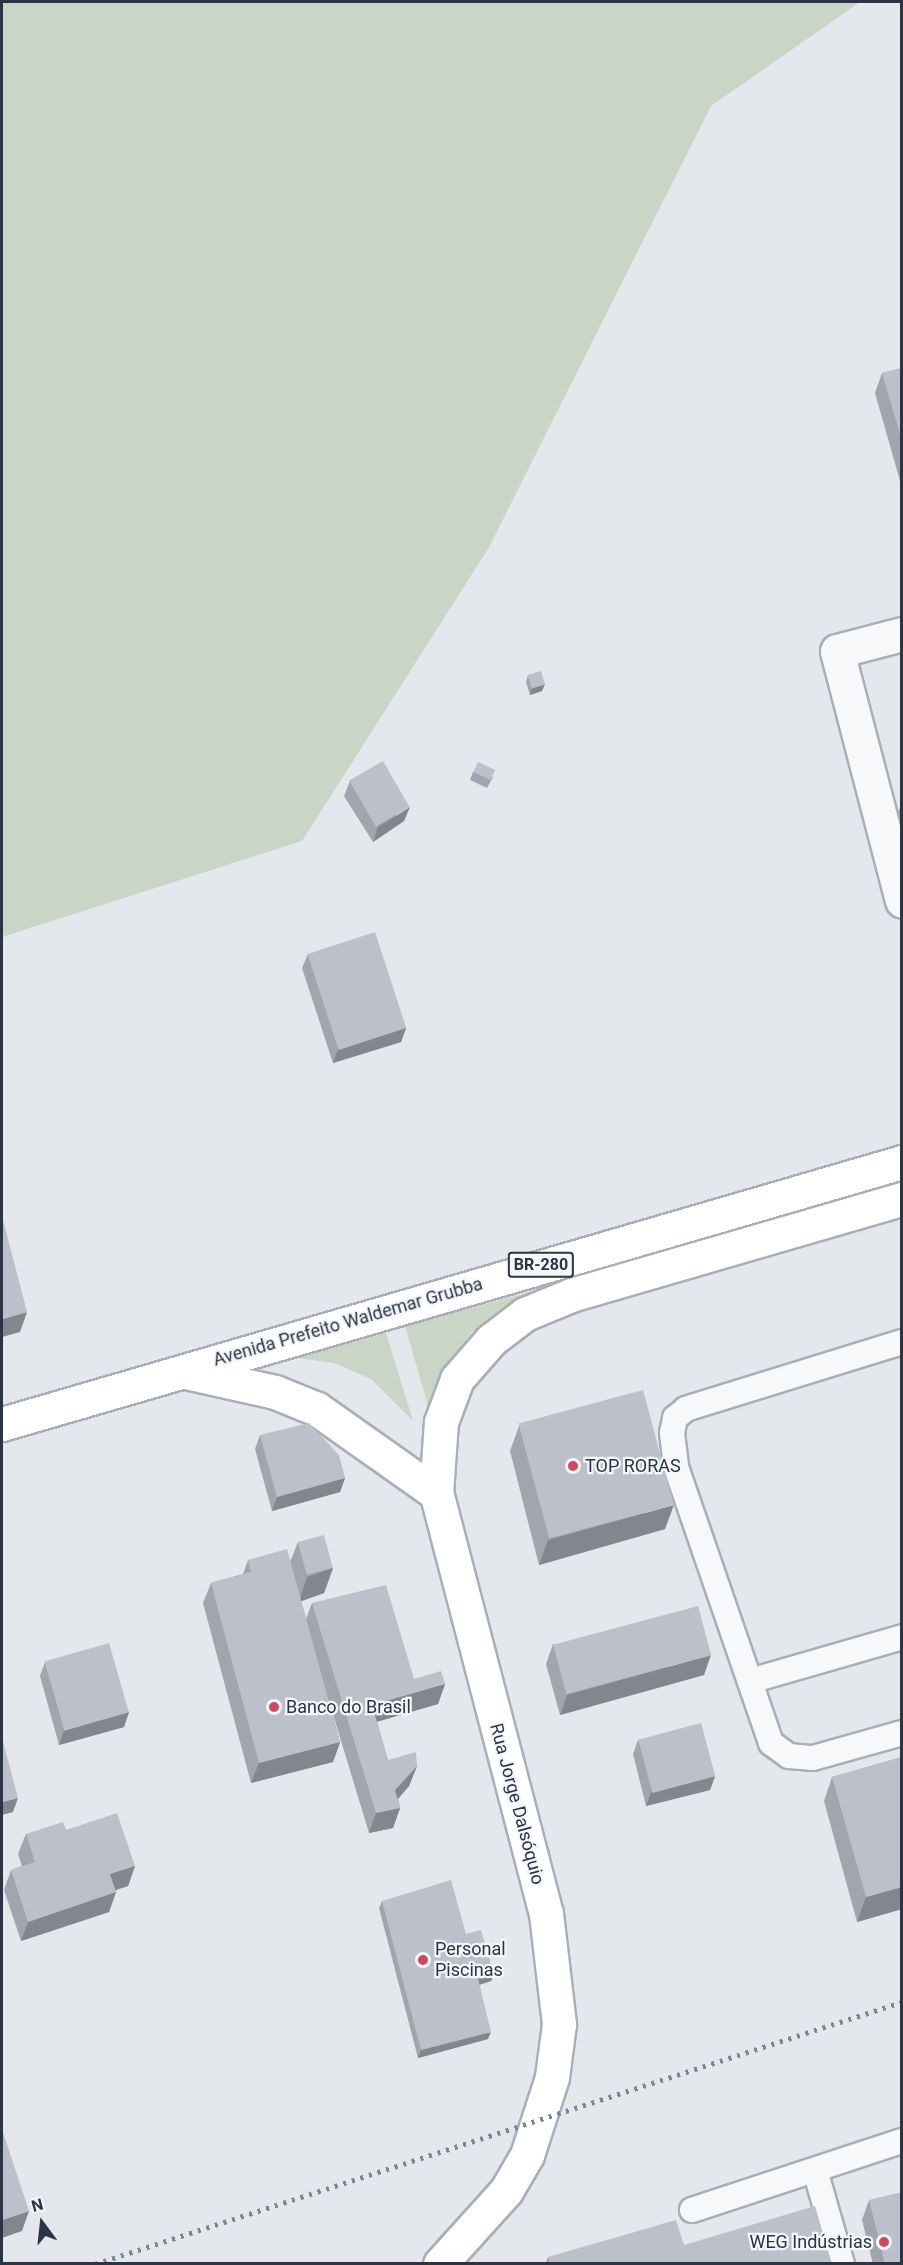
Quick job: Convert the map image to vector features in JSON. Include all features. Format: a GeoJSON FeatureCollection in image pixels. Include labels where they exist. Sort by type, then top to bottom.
{"type":"FeatureCollection","features":[{"type":"Feature","properties":{"kind":"highway","name":"Avenida Prefeito Waldemar Grubba"},"geometry":{"type":"LineString","coordinates":[[2,1424],[902,1162]]}},
{"type":"Feature","properties":{"kind":"highway","name":"Rua Jorge Dalsóquio"},"geometry":{"type":"LineString","coordinates":[[440,2264],[506,2191],[541,2119],[559,2024],[556,1966],[435,1493],[441,1422],[457,1379],[491,1340],[525,1314],[631,1276],[902,1199]]}},
{"type":"Feature","properties":{"kind":"highway"},"geometry":{"type":"LineString","coordinates":[[182,1371],[275,1392],[317,1409],[435,1493]]}},
{"type":"Feature","properties":{"kind":"street"},"geometry":{"type":"LineString","coordinates":[[902,634],[837,651],[902,901]]}},
{"type":"Feature","properties":{"kind":"lane"},"geometry":{"type":"LineString","coordinates":[[902,1342],[686,1409],[675,1418],[676,1467],[771,1743],[789,1756],[813,1758],[902,1733]]}},
{"type":"Feature","properties":{"kind":"lane"},"geometry":{"type":"LineString","coordinates":[[750,1681],[902,1637]]}},
{"type":"Feature","properties":{"kind":"lane"},"geometry":{"type":"LineString","coordinates":[[692,2210],[902,2141]]}},
{"type":"Feature","properties":{"kind":"lane"},"geometry":{"type":"LineString","coordinates":[[814,2170],[842,2264]]}},
{"type":"Feature","properties":{"kind":"green space"},"geometry":{"type":"Polygon","coordinates":[[[2,2],[860,2],[711,106],[488,549],[302,841],[2,937],[2,2]]]}},
{"type":"Feature","properties":{"kind":"green space"},"geometry":{"type":"Polygon","coordinates":[[[530,1292],[471,1333],[446,1371],[431,1416],[405,1326],[530,1292]]]}},
{"type":"Feature","properties":{"kind":"green space"},"geometry":{"type":"Polygon","coordinates":[[[386,1333],[413,1421],[371,1379],[334,1363],[298,1358],[386,1333]]]}},
{"type":"Feature","properties":{"kind":"building"},"geometry":{"type":"Polygon","coordinates":[[[902,368],[902,441],[882,373],[902,368]]]}},
{"type":"Feature","properties":{"kind":"building"},"geometry":{"type":"Polygon","coordinates":[[[541,671],[545,684],[532,688],[528,675],[541,671]]]}},
{"type":"Feature","properties":{"kind":"building"},"geometry":{"type":"Polygon","coordinates":[[[383,761],[410,807],[376,826],[349,781],[383,761]]]}},
{"type":"Feature","properties":{"kind":"building"},"geometry":{"type":"Polygon","coordinates":[[[478,762],[495,770],[491,780],[473,772],[478,762]]]}},
{"type":"Feature","properties":{"kind":"building"},"geometry":{"type":"Polygon","coordinates":[[[375,932],[406,1028],[339,1050],[307,954],[375,932]]]}},
{"type":"Feature","properties":{"kind":"building"},"geometry":{"type":"Polygon","coordinates":[[[2,1216],[27,1312],[2,1319],[2,1216]]]}},
{"type":"Feature","properties":{"kind":"building"},"geometry":{"type":"Polygon","coordinates":[[[643,1390],[674,1505],[549,1538],[518,1423],[643,1390]]]}},
{"type":"Feature","properties":{"kind":"building"},"geometry":{"type":"Polygon","coordinates":[[[309,1423],[339,1455],[345,1478],[277,1497],[260,1435],[309,1423]]]}},
{"type":"Feature","properties":{"kind":"building"},"geometry":{"type":"Polygon","coordinates":[[[324,1535],[333,1568],[307,1575],[298,1542],[324,1535]]]}},
{"type":"Feature","properties":{"kind":"building","name":"Banco do Brasil"},"geometry":{"type":"Polygon","coordinates":[[[287,1549],[340,1742],[259,1763],[211,1583],[251,1572],[248,1560],[287,1549]]]}},
{"type":"Feature","properties":{"kind":"building"},"geometry":{"type":"Polygon","coordinates":[[[386,1585],[414,1679],[441,1671],[445,1684],[372,1705],[388,1760],[416,1752],[417,1766],[395,1790],[400,1808],[376,1813],[312,1603],[386,1585]]]}},
{"type":"Feature","properties":{"kind":"building"},"geometry":{"type":"Polygon","coordinates":[[[698,1606],[711,1655],[566,1694],[553,1645],[698,1606]]]}},
{"type":"Feature","properties":{"kind":"building"},"geometry":{"type":"Polygon","coordinates":[[[109,1643],[129,1712],[64,1731],[45,1661],[109,1643]]]}},
{"type":"Feature","properties":{"kind":"building"},"geometry":{"type":"Polygon","coordinates":[[[701,1723],[715,1776],[652,1793],[638,1740],[701,1723]]]}},
{"type":"Feature","properties":{"kind":"building"},"geometry":{"type":"Polygon","coordinates":[[[2,1738],[18,1798],[2,1802],[2,1738]]]}},
{"type":"Feature","properties":{"kind":"building"},"geometry":{"type":"Polygon","coordinates":[[[902,1757],[902,1887],[866,1897],[832,1777],[902,1757]]]}},
{"type":"Feature","properties":{"kind":"building"},"geometry":{"type":"Polygon","coordinates":[[[117,1813],[135,1866],[110,1874],[116,1892],[28,1922],[11,1870],[35,1862],[26,1834],[63,1822],[66,1830],[117,1813]]]}},
{"type":"Feature","properties":{"kind":"building"},"geometry":{"type":"Polygon","coordinates":[[[451,1880],[466,1934],[481,1930],[494,1974],[478,1978],[491,2032],[421,2050],[382,1901],[451,1880]]]}},
{"type":"Feature","properties":{"kind":"building"},"geometry":{"type":"Polygon","coordinates":[[[2,2129],[29,2211],[2,2220],[2,2129]]]}},
{"type":"Feature","properties":{"kind":"building","name":"WEG Indústrias"},"geometry":{"type":"Polygon","coordinates":[[[902,2192],[902,2264],[885,2264],[869,2200],[902,2192]]]}},
{"type":"Feature","properties":{"kind":"building"},"geometry":{"type":"Polygon","coordinates":[[[815,2206],[832,2264],[550,2264],[548,2257],[676,2220],[684,2245],[815,2206]]]}},
{"type":"Feature","properties":{"kind":"railway"},"geometry":{"type":"LineString","coordinates":[[95,2264],[902,2002]]}},
{"type":"Feature","properties":{"kind":"place","name":"TOP RORAS"},"geometry":{"type":"Point","coordinates":[573,1466]}},
{"type":"Feature","properties":{"kind":"place","name":"Banco do Brasil"},"geometry":{"type":"Point","coordinates":[274,1707]}},
{"type":"Feature","properties":{"kind":"place","name":"Personal Piscinas"},"geometry":{"type":"Point","coordinates":[423,1960]}},
{"type":"Feature","properties":{"kind":"place","name":"WEG Indústrias"},"geometry":{"type":"Point","coordinates":[884,2242]}}]}
